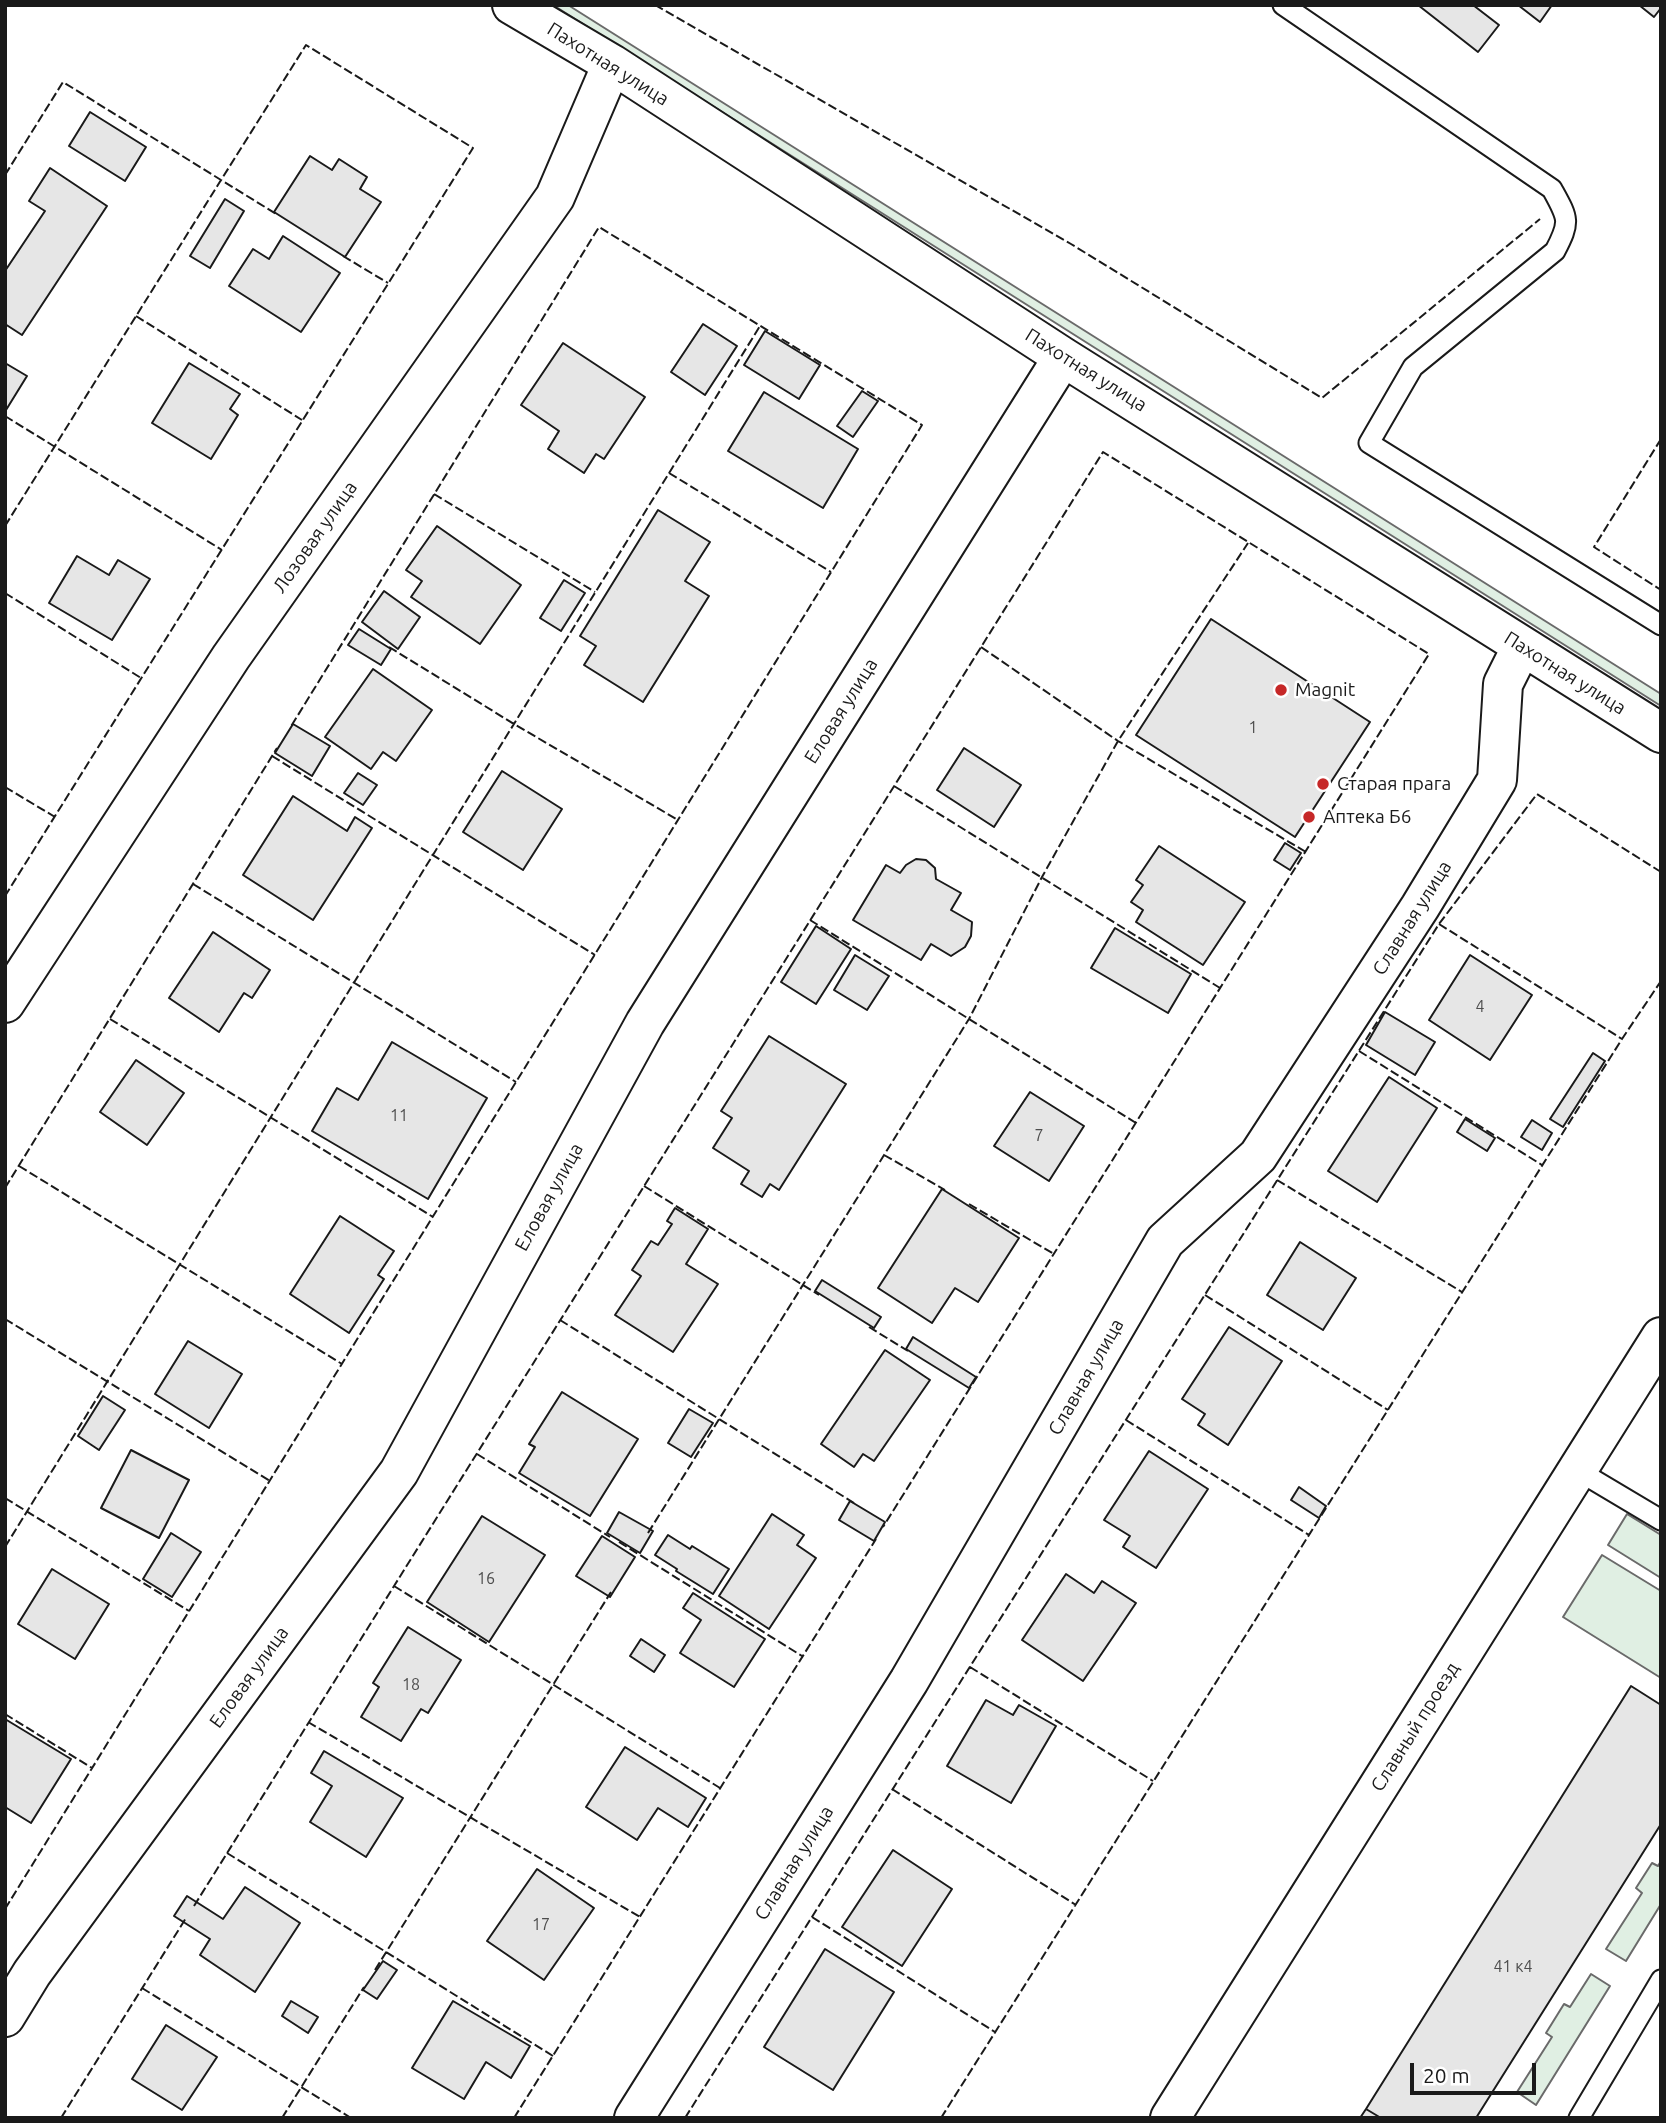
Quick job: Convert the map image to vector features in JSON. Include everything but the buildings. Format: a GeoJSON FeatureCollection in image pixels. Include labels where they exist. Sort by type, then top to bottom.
{"type":"FeatureCollection","features":[{"type":"Feature","properties":{"kind":"street","name":"Пахотная улица"},"geometry":{"type":"LineString","coordinates":[[512,5],[611,64],[1063,357],[1661,733]]}},
{"type":"Feature","properties":{"kind":"street","name":"Лозовая улица"},"geometry":{"type":"LineString","coordinates":[[5,1003],[231,657],[555,197],[611,64]]}},
{"type":"Feature","properties":{"kind":"street","name":"Еловая улица"},"geometry":{"type":"LineString","coordinates":[[5,2017],[32,1973],[398,1472],[645,1023],[1063,357]]}},
{"type":"Feature","properties":{"kind":"street","name":"Славная улица"},"geometry":{"type":"LineString","coordinates":[[634,2118],[909,1681],[1165,1241],[1258,1156],[1434,884],[1497,780],[1503,684],[1522,646]]}},
{"type":"Feature","properties":{"kind":"street","name":"Славный проезд"},"geometry":{"type":"LineString","coordinates":[[1170,2118],[1661,1336]]}},
{"type":"Feature","properties":{"kind":"lane"},"geometry":{"type":"LineString","coordinates":[[1283,5],[1552,189],[1567,215],[1563,236],[1555,251],[1413,367],[1369,443],[1661,625]]}},
{"type":"Feature","properties":{"kind":"lane"},"geometry":{"type":"LineString","coordinates":[[1577,1471],[1661,1520]]}},
{"type":"Feature","properties":{"kind":"lane"},"geometry":{"type":"LineString","coordinates":[[1579,2118],[1661,1980]]}},
{"type":"Feature","properties":{"kind":"green space"},"geometry":{"type":"Polygon","coordinates":[[[553,5],[568,5],[1661,694],[1661,706],[553,5]]]}},
{"type":"Feature","properties":{"kind":"green space"},"geometry":{"type":"Polygon","coordinates":[[[1627,1514],[1661,1535],[1661,1578],[1608,1545],[1627,1514]]]}},
{"type":"Feature","properties":{"kind":"green space"},"geometry":{"type":"Polygon","coordinates":[[[1602,1555],[1661,1591],[1661,1678],[1563,1617],[1602,1555]]]}},
{"type":"Feature","properties":{"kind":"green space"},"geometry":{"type":"Polygon","coordinates":[[[1661,1861],[1661,1904],[1626,1961],[1606,1949],[1642,1893],[1636,1888],[1652,1863],[1658,1866],[1661,1861]]]}},
{"type":"Feature","properties":{"kind":"green space"},"geometry":{"type":"Polygon","coordinates":[[[1591,1974],[1610,1986],[1536,2105],[1517,2092],[1552,2037],[1546,2033],[1564,2004],[1570,2007],[1591,1974]]]}},
{"type":"Feature","properties":{"kind":"fence"},"geometry":{"type":"LineString","coordinates":[[655,5],[1071,244],[1322,398],[1540,219]]}},
{"type":"Feature","properties":{"kind":"fence"},"geometry":{"type":"LineString","coordinates":[[5,175],[63,82],[221,180],[306,45],[473,148],[5,896]]}},
{"type":"Feature","properties":{"kind":"fence"},"geometry":{"type":"LineString","coordinates":[[5,526],[221,180],[278,215]]}},
{"type":"Feature","properties":{"kind":"fence"},"geometry":{"type":"LineString","coordinates":[[5,1909],[922,425],[599,227],[290,728]]}},
{"type":"Feature","properties":{"kind":"fence"},"geometry":{"type":"LineString","coordinates":[[343,256],[388,283]]}},
{"type":"Feature","properties":{"kind":"fence"},"geometry":{"type":"LineString","coordinates":[[136,316],[302,420]]}},
{"type":"Feature","properties":{"kind":"fence"},"geometry":{"type":"LineString","coordinates":[[5,1547],[760,326]]}},
{"type":"Feature","properties":{"kind":"fence"},"geometry":{"type":"LineString","coordinates":[[5,416],[222,550]]}},
{"type":"Feature","properties":{"kind":"fence"},"geometry":{"type":"LineString","coordinates":[[1661,439],[1594,547],[1661,590]]}},
{"type":"Feature","properties":{"kind":"fence"},"geometry":{"type":"LineString","coordinates":[[194,1906],[1103,452],[1429,654],[883,1527]]}},
{"type":"Feature","properties":{"kind":"fence"},"geometry":{"type":"LineString","coordinates":[[669,473],[831,572]]}},
{"type":"Feature","properties":{"kind":"fence"},"geometry":{"type":"LineString","coordinates":[[434,494],[595,592]]}},
{"type":"Feature","properties":{"kind":"fence"},"geometry":{"type":"LineString","coordinates":[[648,1533],[969,1019],[1042,877],[1118,741],[1248,543]]}},
{"type":"Feature","properties":{"kind":"fence"},"geometry":{"type":"LineString","coordinates":[[5,593],[141,678]]}},
{"type":"Feature","properties":{"kind":"fence"},"geometry":{"type":"LineString","coordinates":[[389,647],[678,820]]}},
{"type":"Feature","properties":{"kind":"fence"},"geometry":{"type":"LineString","coordinates":[[981,647],[1118,741],[1306,852]]}},
{"type":"Feature","properties":{"kind":"fence"},"geometry":{"type":"LineString","coordinates":[[5,1188],[277,748]]}},
{"type":"Feature","properties":{"kind":"fence"},"geometry":{"type":"LineString","coordinates":[[272,756],[595,955]]}},
{"type":"Feature","properties":{"kind":"fence"},"geometry":{"type":"LineString","coordinates":[[894,786],[1220,988]]}},
{"type":"Feature","properties":{"kind":"fence"},"geometry":{"type":"LineString","coordinates":[[5,787],[55,817]]}},
{"type":"Feature","properties":{"kind":"fence"},"geometry":{"type":"LineString","coordinates":[[685,2118],[1439,924],[1537,794],[1661,872]]}},
{"type":"Feature","properties":{"kind":"fence"},"geometry":{"type":"LineString","coordinates":[[193,884],[516,1082]]}},
{"type":"Feature","properties":{"kind":"fence"},"geometry":{"type":"LineString","coordinates":[[810,920],[1136,1123]]}},
{"type":"Feature","properties":{"kind":"fence"},"geometry":{"type":"LineString","coordinates":[[1439,924],[1622,1039]]}},
{"type":"Feature","properties":{"kind":"fence"},"geometry":{"type":"LineString","coordinates":[[941,2118],[1661,981]]}},
{"type":"Feature","properties":{"kind":"fence"},"geometry":{"type":"LineString","coordinates":[[110,1019],[433,1217]]}},
{"type":"Feature","properties":{"kind":"fence"},"geometry":{"type":"LineString","coordinates":[[1359,1051],[1542,1165]]}},
{"type":"Feature","properties":{"kind":"fence"},"geometry":{"type":"LineString","coordinates":[[884,1155],[945,1190]]}},
{"type":"Feature","properties":{"kind":"fence"},"geometry":{"type":"LineString","coordinates":[[19,1166],[342,1364]]}},
{"type":"Feature","properties":{"kind":"fence"},"geometry":{"type":"LineString","coordinates":[[1277,1180],[1462,1292]]}},
{"type":"Feature","properties":{"kind":"fence"},"geometry":{"type":"LineString","coordinates":[[644,1186],[819,1295]]}},
{"type":"Feature","properties":{"kind":"fence"},"geometry":{"type":"LineString","coordinates":[[969,1204],[1054,1254]]}},
{"type":"Feature","properties":{"kind":"fence"},"geometry":{"type":"LineString","coordinates":[[1205,1295],[1388,1410]]}},
{"type":"Feature","properties":{"kind":"fence"},"geometry":{"type":"LineString","coordinates":[[5,1319],[270,1481]]}},
{"type":"Feature","properties":{"kind":"fence"},"geometry":{"type":"LineString","coordinates":[[560,1320],[854,1503]]}},
{"type":"Feature","properties":{"kind":"fence"},"geometry":{"type":"LineString","coordinates":[[869,1327],[908,1351]]}},
{"type":"Feature","properties":{"kind":"fence"},"geometry":{"type":"LineString","coordinates":[[1126,1420],[1309,1535]]}},
{"type":"Feature","properties":{"kind":"fence"},"geometry":{"type":"LineString","coordinates":[[477,1454],[610,1537]]}},
{"type":"Feature","properties":{"kind":"fence"},"geometry":{"type":"LineString","coordinates":[[5,1498],[189,1611]]}},
{"type":"Feature","properties":{"kind":"fence"},"geometry":{"type":"LineString","coordinates":[[514,2118],[876,1539]]}},
{"type":"Feature","properties":{"kind":"fence"},"geometry":{"type":"LineString","coordinates":[[619,1542],[802,1656]]}},
{"type":"Feature","properties":{"kind":"fence"},"geometry":{"type":"LineString","coordinates":[[394,1586],[720,1788]]}},
{"type":"Feature","properties":{"kind":"fence"},"geometry":{"type":"LineString","coordinates":[[375,1970],[611,1592]]}},
{"type":"Feature","properties":{"kind":"fence"},"geometry":{"type":"LineString","coordinates":[[970,1667],[1153,1781]]}},
{"type":"Feature","properties":{"kind":"fence"},"geometry":{"type":"LineString","coordinates":[[5,1714],[92,1768]]}},
{"type":"Feature","properties":{"kind":"fence"},"geometry":{"type":"LineString","coordinates":[[308,1722],[640,1917]]}},
{"type":"Feature","properties":{"kind":"fence"},"geometry":{"type":"LineString","coordinates":[[892,1789],[1076,1905]]}},
{"type":"Feature","properties":{"kind":"fence"},"geometry":{"type":"LineString","coordinates":[[227,1853],[553,2056]]}},
{"type":"Feature","properties":{"kind":"fence"},"geometry":{"type":"LineString","coordinates":[[812,1917],[995,2032]]}},
{"type":"Feature","properties":{"kind":"fence"},"geometry":{"type":"LineString","coordinates":[[61,2118],[186,1918]]}},
{"type":"Feature","properties":{"kind":"fence"},"geometry":{"type":"LineString","coordinates":[[282,2118],[364,1987]]}},
{"type":"Feature","properties":{"kind":"fence"},"geometry":{"type":"LineString","coordinates":[[142,1988],[351,2118]]}},
{"type":"Feature","properties":{"kind":"place","name":"Magnit"},"geometry":{"type":"Point","coordinates":[1281,690]}},
{"type":"Feature","properties":{"kind":"place","name":"Старая прага"},"geometry":{"type":"Point","coordinates":[1323,784]}},
{"type":"Feature","properties":{"kind":"place","name":"Аптека Б6"},"geometry":{"type":"Point","coordinates":[1309,817]}}]}
